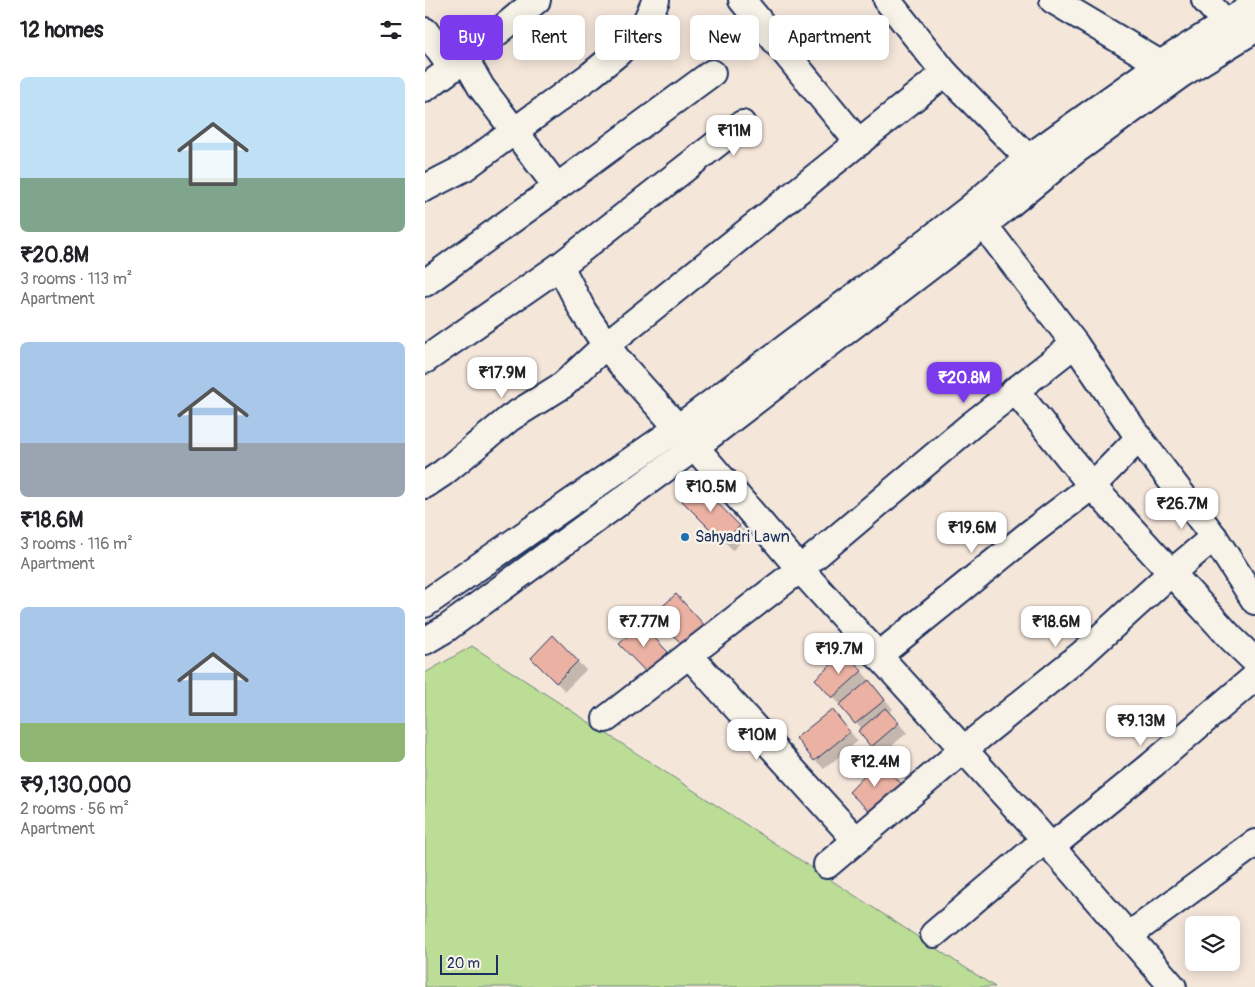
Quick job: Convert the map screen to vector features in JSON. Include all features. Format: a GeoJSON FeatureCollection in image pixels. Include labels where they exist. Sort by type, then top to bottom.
{"type":"FeatureCollection","features":[{"type":"Feature","properties":{"kind":"street"},"geometry":{"type":"LineString","coordinates":[[425,88],[459,64],[537,0]]}},
{"type":"Feature","properties":{"kind":"street"},"geometry":{"type":"LineString","coordinates":[[425,188],[464,168],[618,53],[644,26],[656,0]]}},
{"type":"Feature","properties":{"kind":"street"},"geometry":{"type":"LineString","coordinates":[[742,0],[859,143]]}},
{"type":"Feature","properties":{"kind":"street"},"geometry":{"type":"LineString","coordinates":[[887,0],[945,73],[1028,158]]}},
{"type":"Feature","properties":{"kind":"street"},"geometry":{"type":"LineString","coordinates":[[1053,0],[1170,70]]}},
{"type":"Feature","properties":{"kind":"street"},"geometry":{"type":"LineString","coordinates":[[1205,0],[1240,30]]}},
{"type":"Feature","properties":{"kind":"street"},"geometry":{"type":"LineString","coordinates":[[425,641],[447,628],[687,438],[969,209],[1028,158],[1170,70],[1240,30],[1255,5]]}},
{"type":"Feature","properties":{"kind":"street"},"geometry":{"type":"LineString","coordinates":[[425,31],[481,86],[557,187]]}},
{"type":"Feature","properties":{"kind":"street"},"geometry":{"type":"LineString","coordinates":[[425,604],[687,438],[984,225],[1170,70]]}},
{"type":"Feature","properties":{"kind":"street"},"geometry":{"type":"LineString","coordinates":[[425,283],[711,73]]}},
{"type":"Feature","properties":{"kind":"street"},"geometry":{"type":"LineString","coordinates":[[425,485],[443,473],[510,418],[563,385],[605,345],[945,73]]}},
{"type":"Feature","properties":{"kind":"street"},"geometry":{"type":"LineString","coordinates":[[425,360],[560,266],[742,124]]}},
{"type":"Feature","properties":{"kind":"street"},"geometry":{"type":"LineString","coordinates":[[984,225],[1075,344],[1139,438],[1214,537],[1255,601]]}},
{"type":"Feature","properties":{"kind":"street"},"geometry":{"type":"LineString","coordinates":[[560,266],[583,311],[605,345],[800,569],[1048,843],[1173,987]]}},
{"type":"Feature","properties":{"kind":"street"},"geometry":{"type":"LineString","coordinates":[[606,719],[800,569],[970,426],[1075,344]]}},
{"type":"Feature","properties":{"kind":"street"},"geometry":{"type":"LineString","coordinates":[[1015,390],[1092,486],[1231,638],[1255,660]]}},
{"type":"Feature","properties":{"kind":"street"},"geometry":{"type":"LineString","coordinates":[[878,656],[1029,534],[1092,486],[1139,438]]}},
{"type":"Feature","properties":{"kind":"street"},"geometry":{"type":"LineString","coordinates":[[827,865],[963,750],[1081,654],[1214,537]]}},
{"type":"Feature","properties":{"kind":"street"},"geometry":{"type":"LineString","coordinates":[[689,655],[856,840]]}},
{"type":"Feature","properties":{"kind":"street"},"geometry":{"type":"LineString","coordinates":[[934,934],[1048,843],[1152,765],[1255,677]]}},
{"type":"Feature","properties":{"kind":"street"},"geometry":{"type":"LineString","coordinates":[[1128,936],[1255,843]]}},
{"type":"Feature","properties":{"kind":"green space"},"geometry":{"type":"Polygon","coordinates":[[[472,646],[995,987],[425,987],[425,673],[472,646]]]}},
{"type":"Feature","properties":{"kind":"building"},"geometry":{"type":"Polygon","coordinates":[[[699,484],[740,526],[723,542],[682,501],[699,484]]]}},
{"type":"Feature","properties":{"kind":"building"},"geometry":{"type":"Polygon","coordinates":[[[676,594],[708,629],[686,649],[654,614],[676,594]]]}},
{"type":"Feature","properties":{"kind":"building"},"geometry":{"type":"Polygon","coordinates":[[[641,624],[668,652],[647,673],[619,644],[641,624]]]}},
{"type":"Feature","properties":{"kind":"building"},"geometry":{"type":"Polygon","coordinates":[[[553,635],[578,661],[556,683],[531,658],[553,635]]]}},
{"type":"Feature","properties":{"kind":"building"},"geometry":{"type":"Polygon","coordinates":[[[845,652],[862,671],[832,698],[815,679],[845,652]]]}},
{"type":"Feature","properties":{"kind":"building"},"geometry":{"type":"Polygon","coordinates":[[[869,680],[885,700],[855,724],[839,705],[869,680]]]}},
{"type":"Feature","properties":{"kind":"building"},"geometry":{"type":"Polygon","coordinates":[[[885,708],[899,723],[871,747],[858,731],[885,708]]]}},
{"type":"Feature","properties":{"kind":"building"},"geometry":{"type":"Polygon","coordinates":[[[832,709],[850,732],[814,761],[796,738],[832,709]]]}},
{"type":"Feature","properties":{"kind":"building"},"geometry":{"type":"Polygon","coordinates":[[[878,762],[902,784],[873,815],[849,792],[878,762]]]}},
{"type":"Feature","properties":{"kind":"place","name":"Sahyadri Lawn"},"geometry":{"type":"Point","coordinates":[685,537]}}]}
